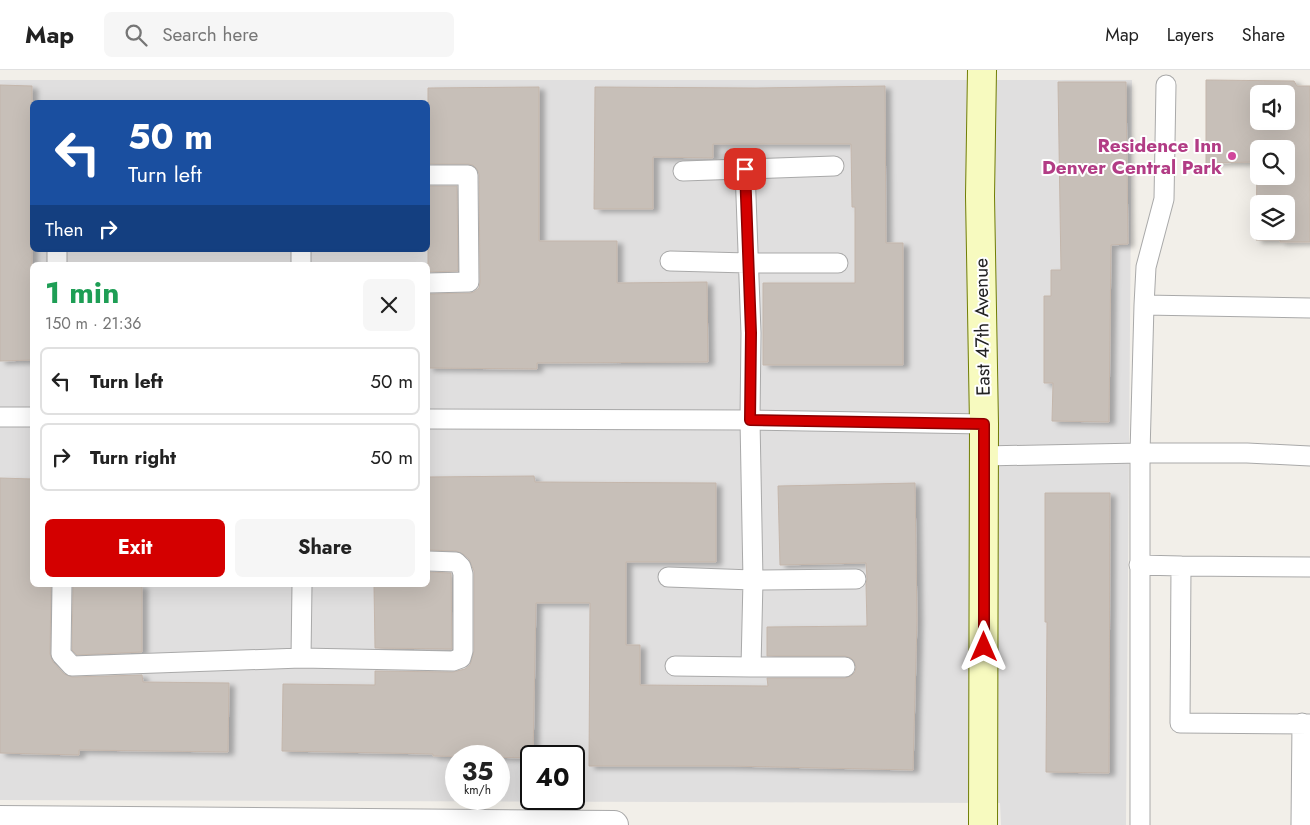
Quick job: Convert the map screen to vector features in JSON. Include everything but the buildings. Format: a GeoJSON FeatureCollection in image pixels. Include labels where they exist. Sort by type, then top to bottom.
{"type":"FeatureCollection","features":[{"type":"Feature","properties":{"kind":"street","name":"East 47th Avenue"},"geometry":{"type":"LineString","coordinates":[[982,70],[980,196],[984,424],[983,825]]}},
{"type":"Feature","properties":{"kind":"street"},"geometry":{"type":"LineString","coordinates":[[0,820],[614,825]]}},
{"type":"Feature","properties":{"kind":"lane"},"geometry":{"type":"LineString","coordinates":[[1140,825],[1139,565],[1144,305],[1146,267],[1164,199],[1166,84]]}},
{"type":"Feature","properties":{"kind":"lane"},"geometry":{"type":"LineString","coordinates":[[683,171],[834,166]]}},
{"type":"Feature","properties":{"kind":"lane"},"geometry":{"type":"LineString","coordinates":[[745,169],[751,333],[750,420],[753,580],[751,667]]}},
{"type":"Feature","properties":{"kind":"lane"},"geometry":{"type":"LineString","coordinates":[[430,175],[468,175],[469,282],[430,283]]}},
{"type":"Feature","properties":{"kind":"lane"},"geometry":{"type":"LineString","coordinates":[[670,261],[838,263]]}},
{"type":"Feature","properties":{"kind":"lane"},"geometry":{"type":"LineString","coordinates":[[1144,305],[1310,308]]}},
{"type":"Feature","properties":{"kind":"lane"},"geometry":{"type":"LineString","coordinates":[[0,416],[30,417]]}},
{"type":"Feature","properties":{"kind":"lane"},"geometry":{"type":"LineString","coordinates":[[430,419],[750,420],[984,424]]}},
{"type":"Feature","properties":{"kind":"lane"},"geometry":{"type":"LineString","coordinates":[[984,456],[1247,453],[1310,456]]}},
{"type":"Feature","properties":{"kind":"lane"},"geometry":{"type":"LineString","coordinates":[[62,587],[61,654],[72,666],[301,658],[453,660],[461,658],[463,651],[464,574],[456,562],[430,561]]}},
{"type":"Feature","properties":{"kind":"lane"},"geometry":{"type":"LineString","coordinates":[[1139,565],[1310,567]]}},
{"type":"Feature","properties":{"kind":"lane"},"geometry":{"type":"LineString","coordinates":[[1181,566],[1180,723],[1306,724],[1301,825]]}},
{"type":"Feature","properties":{"kind":"lane"},"geometry":{"type":"LineString","coordinates":[[668,577],[753,580],[856,579]]}},
{"type":"Feature","properties":{"kind":"lane"},"geometry":{"type":"LineString","coordinates":[[301,658],[302,587]]}},
{"type":"Feature","properties":{"kind":"lane"},"geometry":{"type":"LineString","coordinates":[[675,666],[845,667]]}},
{"type":"Feature","properties":{"kind":"shaded area"},"geometry":{"type":"Polygon","coordinates":[[[0,80],[1132,80],[1126,825],[1001,825],[1000,803],[585,802],[585,745],[520,745],[520,802],[510,802],[510,745],[445,745],[445,801],[0,800],[0,80]]]}},
{"type":"Feature","properties":{"kind":"place","name":"Residence Inn Denver Central Park"},"geometry":{"type":"Point","coordinates":[1232,156]}},
{"type":"Feature","properties":{"kind":"route"},"geometry":{"type":"LineString","coordinates":[[745,169],[751,333],[750,420],[984,424],[984,647]]}}]}
